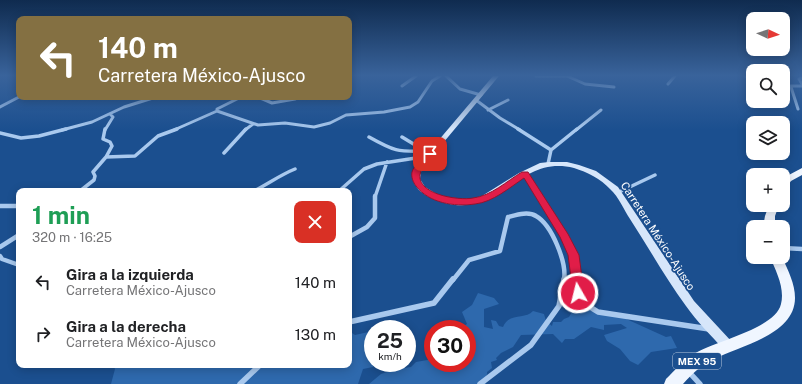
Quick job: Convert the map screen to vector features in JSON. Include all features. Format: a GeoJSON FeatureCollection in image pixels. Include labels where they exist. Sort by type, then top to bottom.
{"type":"FeatureCollection","features":[{"type":"Feature","properties":{"kind":"main road","name":"Carretera México-Ajusco"},"geometry":{"type":"LineString","coordinates":[[481,94],[428,154],[417,172],[417,181],[424,191],[438,199],[455,202],[475,201],[490,196],[538,166],[548,164],[567,164],[582,168],[603,178],[617,193],[690,304],[728,346]]}},
{"type":"Feature","properties":{"kind":"main road"},"geometry":{"type":"LineString","coordinates":[[790,178],[802,171]]}},
{"type":"Feature","properties":{"kind":"main road","name":"MEX 95"},"geometry":{"type":"LineString","coordinates":[[672,384],[699,359],[764,330],[777,322],[785,313],[788,305],[786,283],[779,264]]}},
{"type":"Feature","properties":{"kind":"street"},"geometry":{"type":"LineString","coordinates":[[217,111],[262,126],[285,123],[314,127],[330,123],[346,115],[410,107],[418,102],[423,94]]}},
{"type":"Feature","properties":{"kind":"street"},"geometry":{"type":"LineString","coordinates":[[471,94],[478,98],[488,110],[551,150]]}},
{"type":"Feature","properties":{"kind":"street"},"geometry":{"type":"LineString","coordinates":[[793,94],[798,109]]}},
{"type":"Feature","properties":{"kind":"street"},"geometry":{"type":"LineString","coordinates":[[0,107],[16,99]]}},
{"type":"Feature","properties":{"kind":"street"},"geometry":{"type":"LineString","coordinates":[[0,133],[20,138],[38,136],[92,122],[147,100]]}},
{"type":"Feature","properties":{"kind":"street"},"geometry":{"type":"LineString","coordinates":[[106,157],[135,156],[158,136],[195,122],[235,100]]}},
{"type":"Feature","properties":{"kind":"street"},"geometry":{"type":"LineString","coordinates":[[262,100],[270,103],[289,100]]}},
{"type":"Feature","properties":{"kind":"street"},"geometry":{"type":"LineString","coordinates":[[488,110],[508,100]]}},
{"type":"Feature","properties":{"kind":"street"},"geometry":{"type":"LineString","coordinates":[[548,164],[551,150],[601,110]]}},
{"type":"Feature","properties":{"kind":"street"},"geometry":{"type":"LineString","coordinates":[[84,188],[94,180],[94,169],[106,157],[112,146],[110,142],[103,139],[102,136],[113,117],[110,114]]}},
{"type":"Feature","properties":{"kind":"street"},"geometry":{"type":"LineString","coordinates":[[224,153],[243,131],[253,124]]}},
{"type":"Feature","properties":{"kind":"street"},"geometry":{"type":"LineString","coordinates":[[402,137],[428,154]]}},
{"type":"Feature","properties":{"kind":"street"},"geometry":{"type":"LineString","coordinates":[[369,138],[393,150],[428,154]]}},
{"type":"Feature","properties":{"kind":"street"},"geometry":{"type":"LineString","coordinates":[[342,188],[364,169],[386,162],[428,154]]}},
{"type":"Feature","properties":{"kind":"street"},"geometry":{"type":"LineString","coordinates":[[352,235],[367,227],[375,218],[375,195],[386,162]]}},
{"type":"Feature","properties":{"kind":"street"},"geometry":{"type":"LineString","coordinates":[[260,188],[282,174],[295,169]]}},
{"type":"Feature","properties":{"kind":"street"},"geometry":{"type":"LineString","coordinates":[[525,174],[565,236],[573,255],[578,293],[586,305],[598,312],[712,329]]}},
{"type":"Feature","properties":{"kind":"street"},"geometry":{"type":"LineString","coordinates":[[617,193],[655,175]]}},
{"type":"Feature","properties":{"kind":"street"},"geometry":{"type":"LineString","coordinates":[[0,206],[16,206]]}},
{"type":"Feature","properties":{"kind":"street"},"geometry":{"type":"LineString","coordinates":[[352,321],[434,303],[468,260],[500,251],[508,217],[523,214],[535,215],[544,223],[556,242],[565,272],[559,306],[531,345],[480,384]]}},
{"type":"Feature","properties":{"kind":"street"},"geometry":{"type":"LineString","coordinates":[[1,248],[16,237]]}},
{"type":"Feature","properties":{"kind":"street"},"geometry":{"type":"LineString","coordinates":[[790,248],[802,249]]}},
{"type":"Feature","properties":{"kind":"street"},"geometry":{"type":"LineString","coordinates":[[0,256],[2,259],[16,264]]}},
{"type":"Feature","properties":{"kind":"street"},"geometry":{"type":"LineString","coordinates":[[240,384],[257,368]]}},
{"type":"Feature","properties":{"kind":"street"},"geometry":{"type":"LineString","coordinates":[[687,370],[700,384]]}},
{"type":"Feature","properties":{"kind":"shaded area"},"geometry":{"type":"Polygon","coordinates":[[[478,293],[494,298],[499,304],[484,309],[484,327],[493,329],[491,320],[496,321],[499,326],[503,327],[509,319],[530,314],[533,311],[544,314],[546,321],[552,326],[553,322],[561,322],[569,317],[573,310],[579,307],[584,312],[585,304],[593,310],[613,313],[666,337],[671,336],[677,348],[651,352],[638,365],[630,361],[620,349],[607,341],[604,335],[627,328],[621,324],[604,325],[604,330],[591,327],[574,339],[565,339],[562,343],[553,334],[521,335],[513,347],[501,353],[496,358],[497,360],[491,362],[492,368],[487,372],[485,379],[486,384],[369,384],[381,374],[387,372],[416,372],[416,362],[424,361],[424,372],[476,372],[476,320],[465,320],[462,312],[472,305],[478,293]]]}},
{"type":"Feature","properties":{"kind":"shaded area"},"geometry":{"type":"Polygon","coordinates":[[[352,333],[355,335],[364,333],[364,369],[358,384],[111,384],[114,368],[352,368],[352,333]]]}},
{"type":"Feature","properties":{"kind":"route"},"geometry":{"type":"LineString","coordinates":[[430,154],[417,172],[417,181],[424,191],[438,199],[455,202],[475,201],[490,196],[525,174],[565,236],[573,255],[578,293]]}}]}
